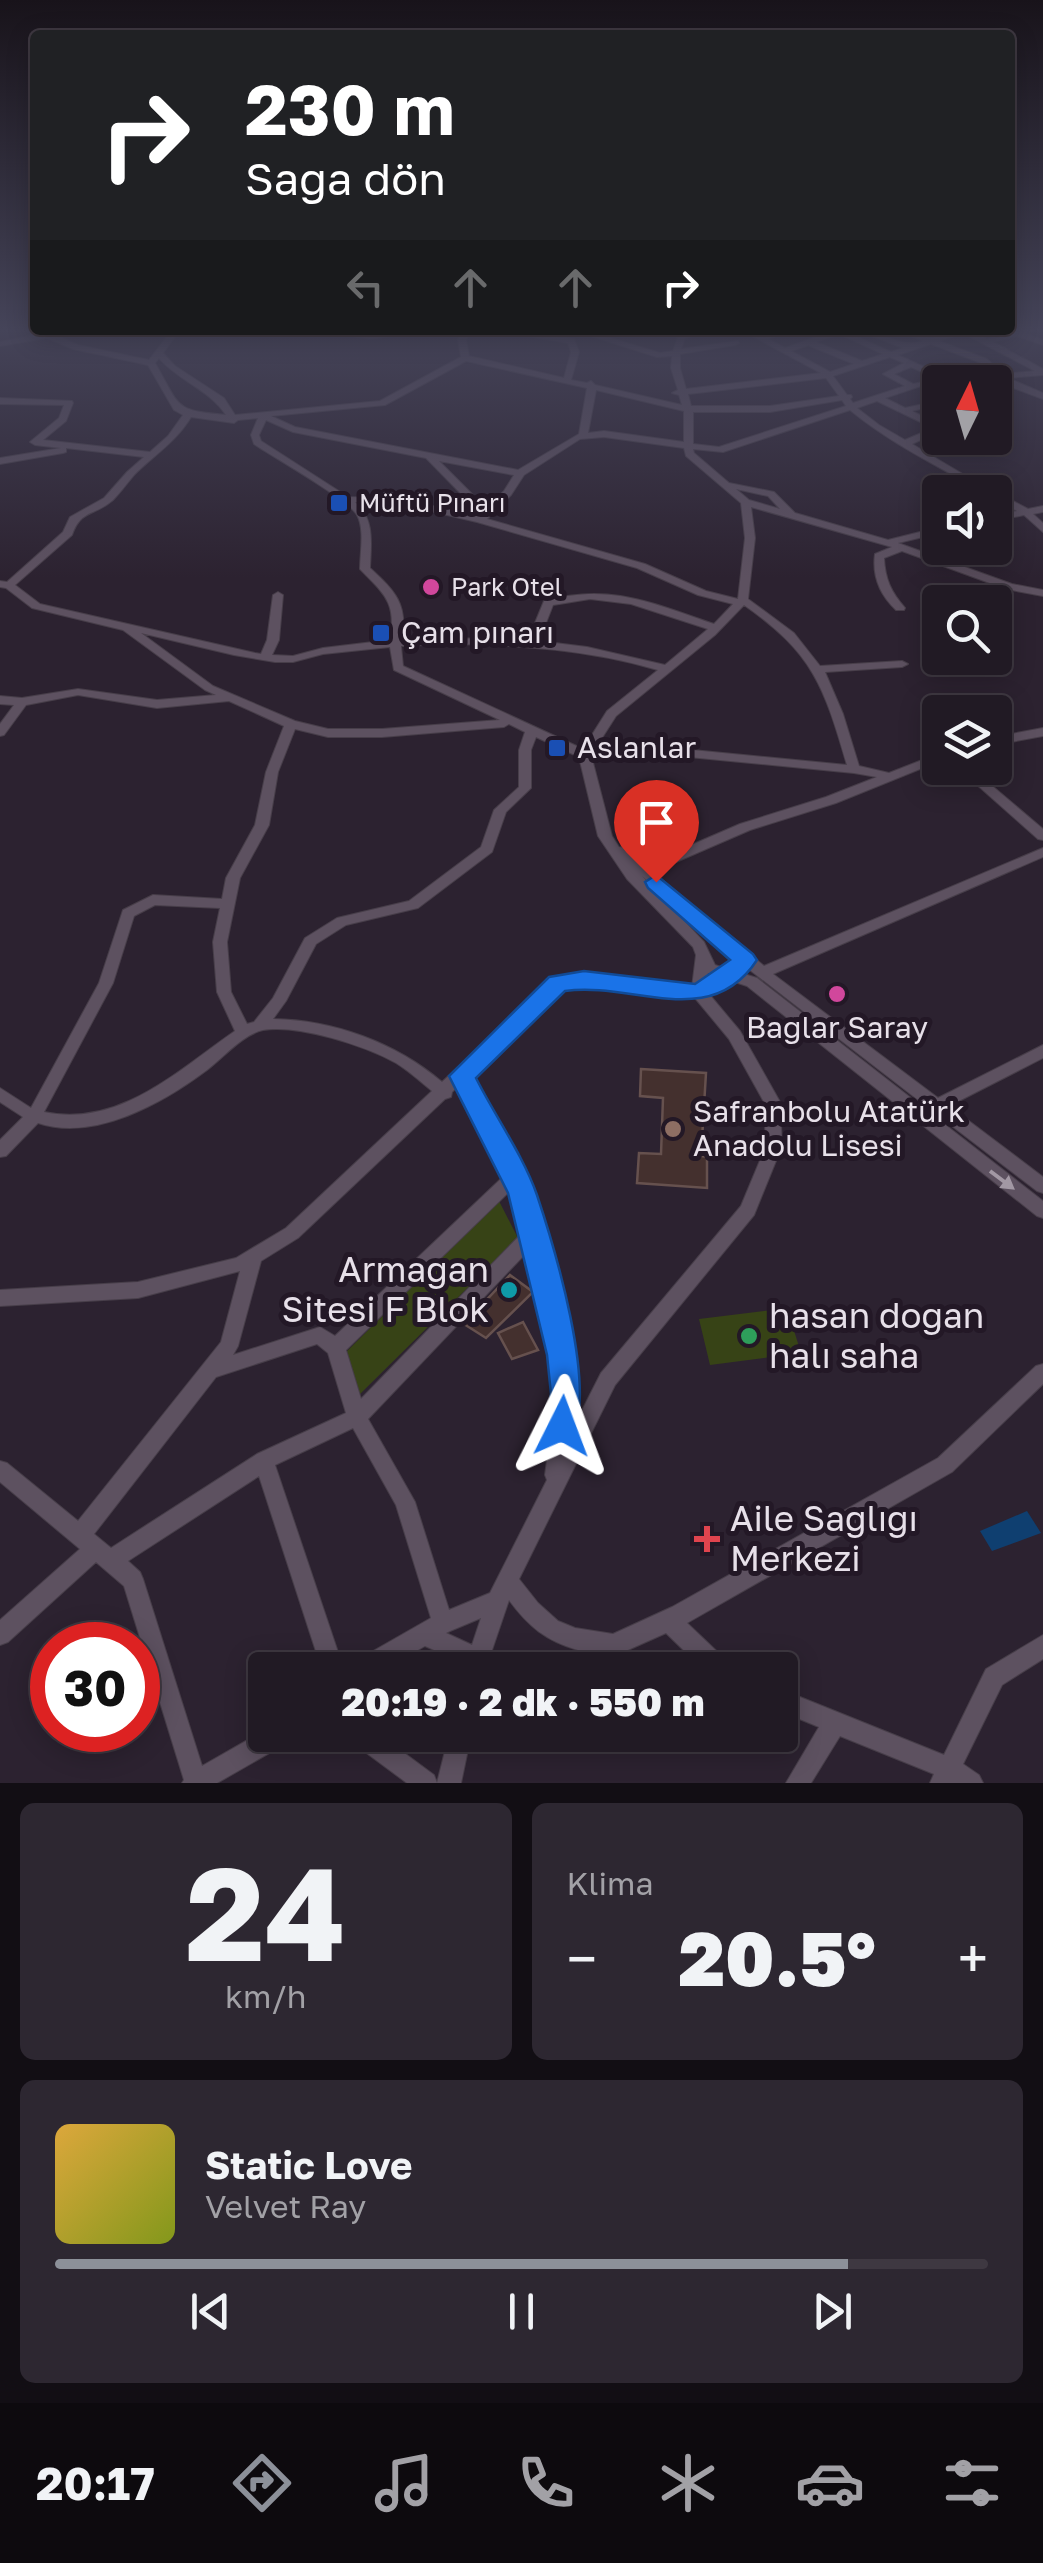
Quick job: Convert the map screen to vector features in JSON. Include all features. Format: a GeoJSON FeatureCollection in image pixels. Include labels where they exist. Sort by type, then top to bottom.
{"type":"FeatureCollection","features":[{"type":"Feature","properties":{"kind":"street"},"geometry":{"type":"LineString","coordinates":[[67,411],[64,419],[35,442],[153,455]]}},
{"type":"Feature","properties":{"kind":"street"},"geometry":{"type":"LineString","coordinates":[[183,411],[230,418],[304,411]]}},
{"type":"Feature","properties":{"kind":"street"},"geometry":{"type":"LineString","coordinates":[[227,411],[230,418],[255,435],[257,442],[305,477],[350,500],[362,514],[365,568],[386,590],[398,613],[392,646],[398,668],[510,723],[589,750],[854,769],[888,776]]}},
{"type":"Feature","properties":{"kind":"street"},"geometry":{"type":"LineString","coordinates":[[582,436],[589,411]]}},
{"type":"Feature","properties":{"kind":"street"},"geometry":{"type":"LineString","coordinates":[[688,411],[688,454],[746,502],[888,542],[1010,588],[1043,593]]}},
{"type":"Feature","properties":{"kind":"street"},"geometry":{"type":"LineString","coordinates":[[770,411],[796,422]]}},
{"type":"Feature","properties":{"kind":"street"},"geometry":{"type":"LineString","coordinates":[[480,520],[508,493],[520,473],[582,436],[604,434],[688,449],[720,450],[825,411]]}},
{"type":"Feature","properties":{"kind":"street"},"geometry":{"type":"LineString","coordinates":[[861,411],[904,444],[959,475]]}},
{"type":"Feature","properties":{"kind":"street"},"geometry":{"type":"LineString","coordinates":[[904,411],[940,428],[904,444]]}},
{"type":"Feature","properties":{"kind":"street"},"geometry":{"type":"LineString","coordinates":[[188,414],[178,434],[105,502],[81,512],[70,523],[68,533],[5,585],[36,606],[127,628],[170,632],[265,656],[294,658],[323,651],[433,642],[532,645],[643,660],[667,669]]}},
{"type":"Feature","properties":{"kind":"street"},"geometry":{"type":"LineString","coordinates":[[255,435],[264,416]]}},
{"type":"Feature","properties":{"kind":"street"},"geometry":{"type":"LineString","coordinates":[[264,416],[293,429],[520,473]]}},
{"type":"Feature","properties":{"kind":"street"},"geometry":{"type":"LineString","coordinates":[[0,460],[76,447]]}},
{"type":"Feature","properties":{"kind":"street"},"geometry":{"type":"LineString","coordinates":[[427,456],[466,491],[478,506],[480,520]]}},
{"type":"Feature","properties":{"kind":"street"},"geometry":{"type":"LineString","coordinates":[[730,485],[772,494],[790,514]]}},
{"type":"Feature","properties":{"kind":"street"},"geometry":{"type":"LineString","coordinates":[[350,500],[400,501],[480,520],[641,566],[702,592],[741,601],[770,617],[820,669],[831,688],[854,769]]}},
{"type":"Feature","properties":{"kind":"street"},"geometry":{"type":"LineString","coordinates":[[746,502],[750,538],[741,601],[715,628],[611,714],[589,750],[605,836],[699,945],[709,968],[752,982],[1043,1211]]}},
{"type":"Feature","properties":{"kind":"street"},"geometry":{"type":"LineString","coordinates":[[1012,504],[1043,529]]}},
{"type":"Feature","properties":{"kind":"street"},"geometry":{"type":"LineString","coordinates":[[1012,514],[1043,509]]}},
{"type":"Feature","properties":{"kind":"street"},"geometry":{"type":"LineString","coordinates":[[888,542],[922,534]]}},
{"type":"Feature","properties":{"kind":"street"},"geometry":{"type":"LineString","coordinates":[[900,608],[886,596],[879,556],[902,547]]}},
{"type":"Feature","properties":{"kind":"street"},"geometry":{"type":"LineString","coordinates":[[532,645],[548,603],[576,592],[605,593],[715,628]]}},
{"type":"Feature","properties":{"kind":"street"},"geometry":{"type":"LineString","coordinates":[[265,656],[273,640],[278,596]]}},
{"type":"Feature","properties":{"kind":"street"},"geometry":{"type":"LineString","coordinates":[[127,628],[192,678],[291,724],[328,733],[364,733],[510,723]]}},
{"type":"Feature","properties":{"kind":"street"},"geometry":{"type":"LineString","coordinates":[[820,669],[902,664]]}},
{"type":"Feature","properties":{"kind":"street"},"geometry":{"type":"LineString","coordinates":[[0,700],[22,702],[78,692],[157,704],[230,698]]}},
{"type":"Feature","properties":{"kind":"street"},"geometry":{"type":"LineString","coordinates":[[0,732],[22,702]]}},
{"type":"Feature","properties":{"kind":"street"},"geometry":{"type":"LineString","coordinates":[[244,1034],[224,992],[220,942],[233,878],[262,825],[272,772],[291,724]]}},
{"type":"Feature","properties":{"kind":"street"},"geometry":{"type":"LineString","coordinates":[[0,1094],[35,1116],[81,1124],[134,1105],[194,1071],[260,1025],[279,1001],[310,941],[342,921],[412,905],[487,849],[500,810],[524,788],[525,750],[531,732]]}},
{"type":"Feature","properties":{"kind":"street"},"geometry":{"type":"LineString","coordinates":[[1012,738],[1043,732]]}},
{"type":"Feature","properties":{"kind":"street"},"geometry":{"type":"LineString","coordinates":[[637,873],[745,826],[922,764]]}},
{"type":"Feature","properties":{"kind":"street"},"geometry":{"type":"LineString","coordinates":[[984,785],[1043,836]]}},
{"type":"Feature","properties":{"kind":"street"},"geometry":{"type":"LineString","coordinates":[[762,973],[1043,852]]}},
{"type":"Feature","properties":{"kind":"street"},"geometry":{"type":"LineString","coordinates":[[637,873],[934,1107],[1043,1186]]}},
{"type":"Feature","properties":{"kind":"street"},"geometry":{"type":"LineString","coordinates":[[0,1151],[35,1116],[106,983],[128,914],[153,900],[228,904]]}},
{"type":"Feature","properties":{"kind":"street"},"geometry":{"type":"LineString","coordinates":[[702,956],[740,955]]}},
{"type":"Feature","properties":{"kind":"street"},"geometry":{"type":"LineString","coordinates":[[0,1298],[138,1290],[240,1264],[292,1233],[558,984],[584,980],[699,993],[729,976],[740,955]]}},
{"type":"Feature","properties":{"kind":"street"},"geometry":{"type":"LineString","coordinates":[[480,1652],[497,1601],[608,1379],[748,1210],[774,1146],[772,1102],[736,1034],[699,993],[702,956]]}},
{"type":"Feature","properties":{"kind":"street"},"geometry":{"type":"LineString","coordinates":[[260,1025],[287,1025],[370,1044],[404,1060],[445,1093]]}},
{"type":"Feature","properties":{"kind":"street"},"geometry":{"type":"LineString","coordinates":[[934,1107],[1043,1052]]}},
{"type":"Feature","properties":{"kind":"street"},"geometry":{"type":"LineString","coordinates":[[462,1076],[522,1192],[563,1355],[566,1394],[553,1488]]}},
{"type":"Feature","properties":{"kind":"street"},"geometry":{"type":"LineString","coordinates":[[336,1348],[512,1178]]}},
{"type":"Feature","properties":{"kind":"street"},"geometry":{"type":"LineString","coordinates":[[0,1634],[95,1549],[357,1416],[533,1234]]}},
{"type":"Feature","properties":{"kind":"street"},"geometry":{"type":"LineString","coordinates":[[95,1549],[229,1346],[253,1256]]}},
{"type":"Feature","properties":{"kind":"street"},"geometry":{"type":"LineString","coordinates":[[209,1371],[320,1335],[336,1348],[357,1416],[405,1502],[434,1629],[462,1652]]}},
{"type":"Feature","properties":{"kind":"street"},"geometry":{"type":"LineString","coordinates":[[598,1652],[668,1620],[945,1465],[1043,1372]]}},
{"type":"Feature","properties":{"kind":"street"},"geometry":{"type":"LineString","coordinates":[[264,1461],[326,1652]]}},
{"type":"Feature","properties":{"kind":"street"},"geometry":{"type":"LineString","coordinates":[[0,1470],[133,1578],[195,1783],[249,1752]]}},
{"type":"Feature","properties":{"kind":"street"},"geometry":{"type":"LineString","coordinates":[[507,1580],[532,1615],[562,1638],[614,1645]]}},
{"type":"Feature","properties":{"kind":"street"},"geometry":{"type":"LineString","coordinates":[[394,1652],[497,1601]]}},
{"type":"Feature","properties":{"kind":"street"},"geometry":{"type":"LineString","coordinates":[[668,1620],[701,1652]]}},
{"type":"Feature","properties":{"kind":"street"},"geometry":{"type":"LineString","coordinates":[[946,1776],[994,1677],[1043,1646]]}},
{"type":"Feature","properties":{"kind":"street"},"geometry":{"type":"LineString","coordinates":[[798,1708],[946,1776],[971,1783]]}},
{"type":"Feature","properties":{"kind":"street"},"geometry":{"type":"LineString","coordinates":[[798,1783],[834,1724]]}},
{"type":"Feature","properties":{"kind":"street"},"geometry":{"type":"LineString","coordinates":[[384,1752],[426,1783]]}},
{"type":"Feature","properties":{"kind":"street"},"geometry":{"type":"LineString","coordinates":[[450,1783],[456,1752]]}},
{"type":"Feature","properties":{"kind":"green space"},"geometry":{"type":"Polygon","coordinates":[[[499,1201],[518,1238],[358,1396],[342,1356],[499,1201]]]}},
{"type":"Feature","properties":{"kind":"green space","name":"hasan doğan halı saha"},"geometry":{"type":"Polygon","coordinates":[[[787,1308],[801,1353],[710,1365],[699,1319],[787,1308]]]}},
{"type":"Feature","properties":{"kind":"water"},"geometry":{"type":"Polygon","coordinates":[[[1027,1511],[1041,1533],[992,1551],[980,1531],[1027,1511]]]}},
{"type":"Feature","properties":{"kind":"building","name":"Safranbolu Atatürk Anadolu Lisesi"},"geometry":{"type":"Polygon","coordinates":[[[641,1069],[706,1073],[701,1156],[707,1157],[707,1188],[637,1183],[639,1153],[661,1154],[663,1098],[640,1096],[641,1069]]]}},
{"type":"Feature","properties":{"kind":"building"},"geometry":{"type":"Polygon","coordinates":[[[510,1275],[533,1292],[486,1338],[464,1324],[510,1275]]]}},
{"type":"Feature","properties":{"kind":"building"},"geometry":{"type":"Polygon","coordinates":[[[523,1322],[538,1350],[512,1359],[498,1333],[523,1322]]]}},
{"type":"Feature","properties":{"kind":"place","name":"Müftü Pınarı"},"geometry":{"type":"Point","coordinates":[339,503]}},
{"type":"Feature","properties":{"kind":"place","name":"Park Otel"},"geometry":{"type":"Point","coordinates":[431,587]}},
{"type":"Feature","properties":{"kind":"place","name":"Çam pınarı"},"geometry":{"type":"Point","coordinates":[381,633]}},
{"type":"Feature","properties":{"kind":"place","name":"Aslanlar"},"geometry":{"type":"Point","coordinates":[557,748]}},
{"type":"Feature","properties":{"kind":"place","name":"Bağlar Saray"},"geometry":{"type":"Point","coordinates":[837,994]}},
{"type":"Feature","properties":{"kind":"place","name":"Safranbolu Atatürk Anadolu Lisesi"},"geometry":{"type":"Point","coordinates":[673,1129]}},
{"type":"Feature","properties":{"kind":"place","name":"Armağan Sitesi F Blok"},"geometry":{"type":"Point","coordinates":[509,1290]}},
{"type":"Feature","properties":{"kind":"place","name":"hasan doğan halı saha"},"geometry":{"type":"Point","coordinates":[749,1336]}},
{"type":"Feature","properties":{"kind":"place","name":"Aile Sağlığı Merkezi"},"geometry":{"type":"Point","coordinates":[707,1539]}},
{"type":"Feature","properties":{"kind":"route"},"geometry":{"type":"LineString","coordinates":[[562,1426],[566,1394],[563,1355],[522,1192],[462,1076],[558,984],[584,980],[699,993],[729,976],[745,960],[656,882]]}}]}
